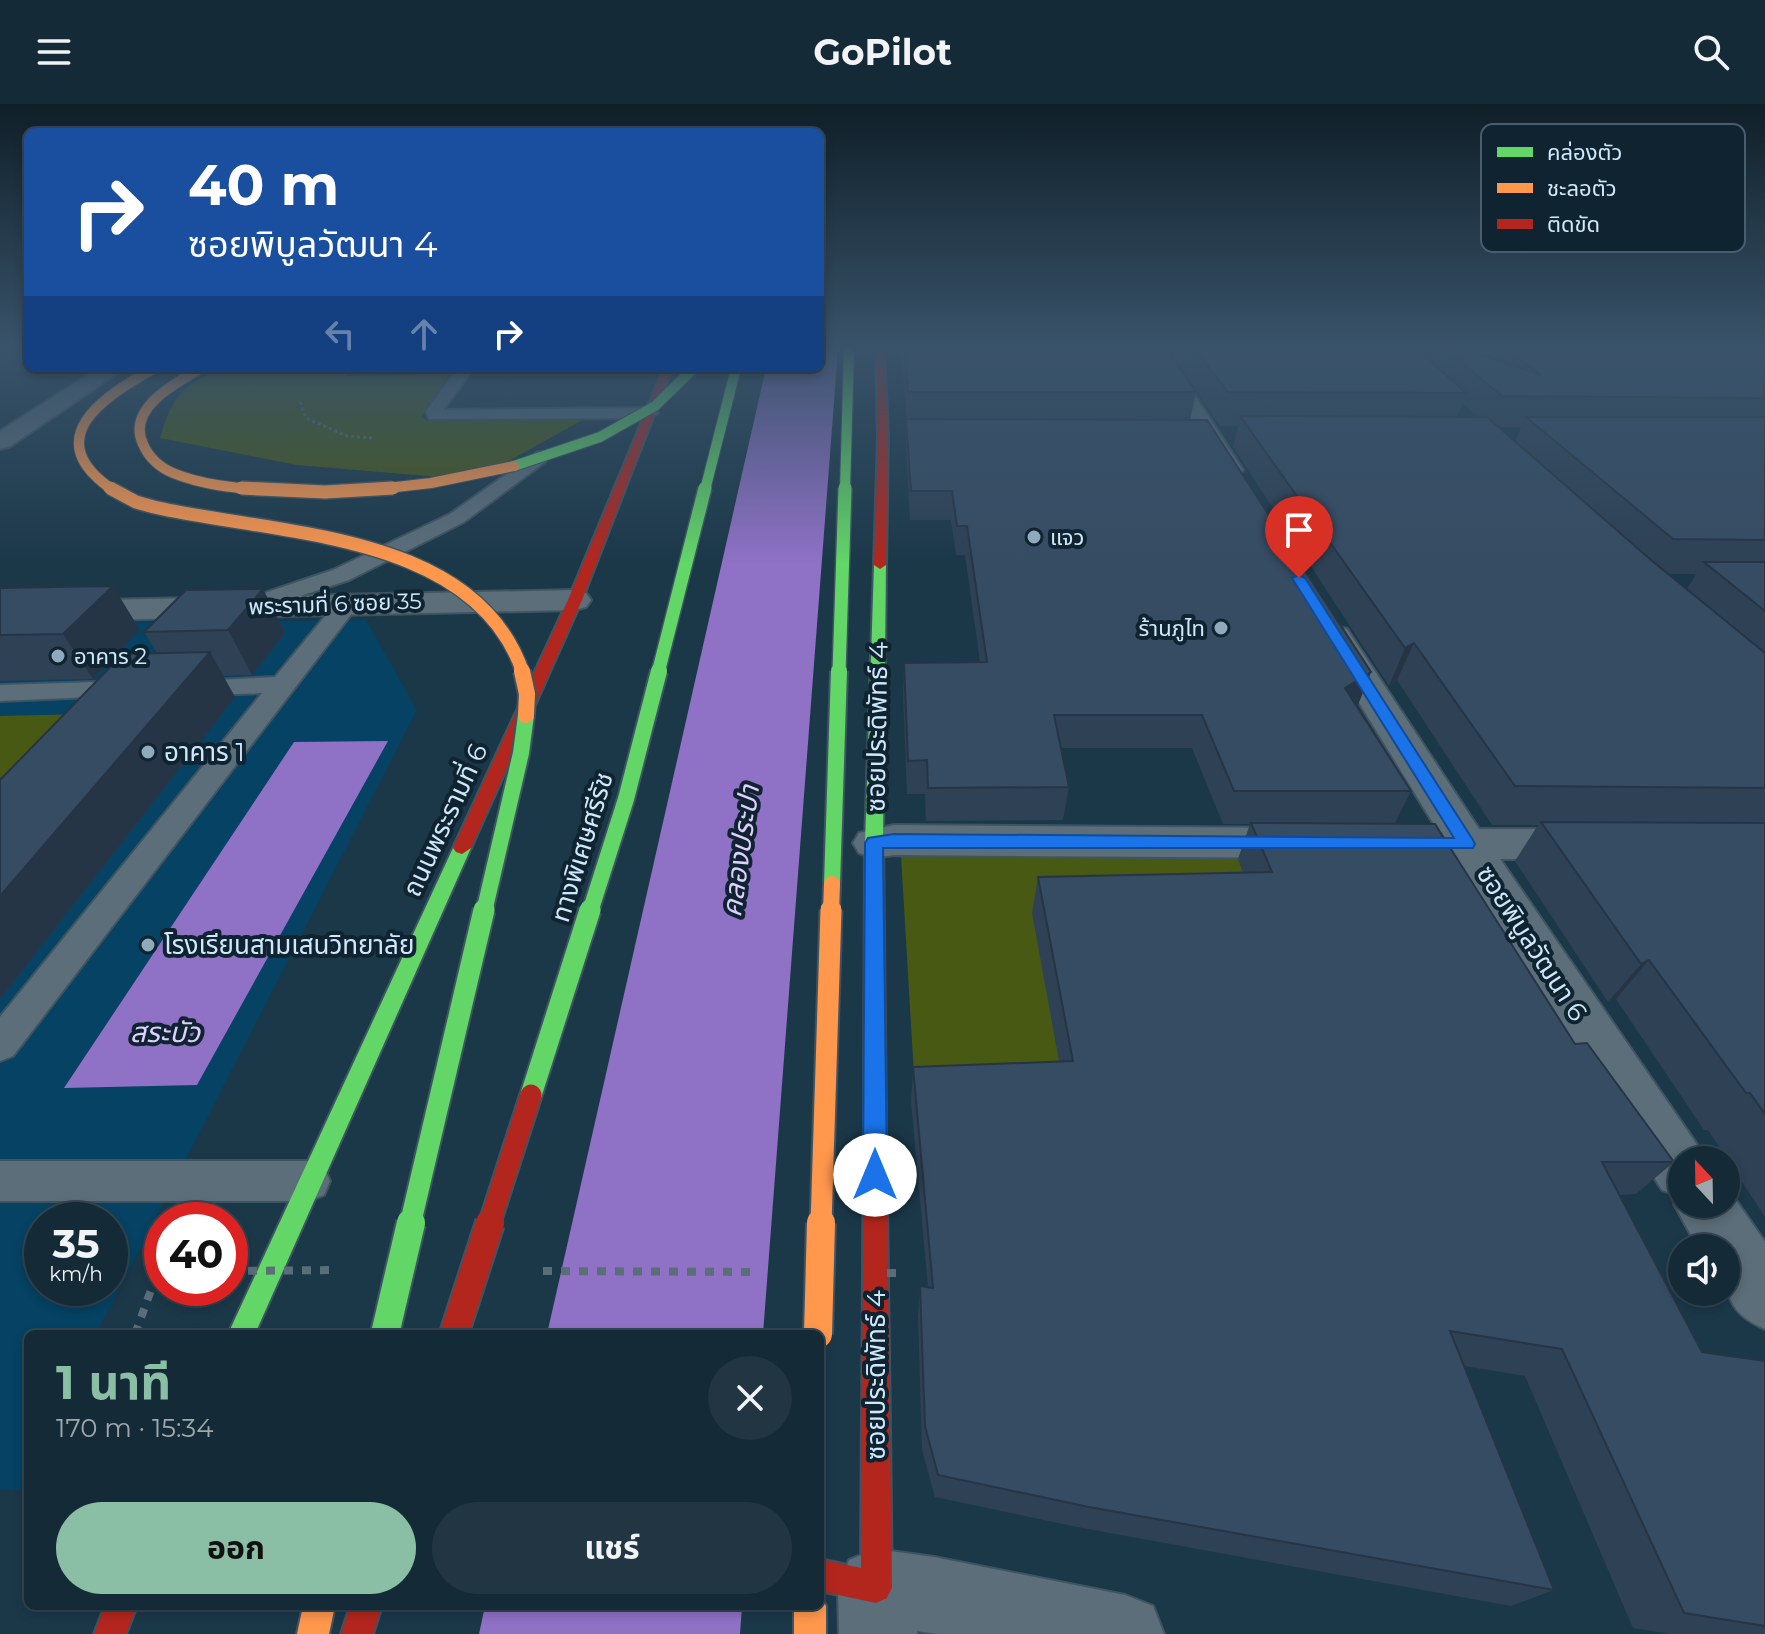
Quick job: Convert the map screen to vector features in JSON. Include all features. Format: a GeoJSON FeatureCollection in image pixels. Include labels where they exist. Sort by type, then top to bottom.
{"type":"FeatureCollection","features":[{"type":"Feature","properties":{"kind":"main road"},"geometry":{"type":"LineString","coordinates":[[86,420],[75,445],[79,461],[98,481],[131,499],[349,546],[424,569],[459,586],[506,632],[527,688],[521,753],[386,1330]]}},
{"type":"Feature","properties":{"kind":"main road"},"geometry":{"type":"LineString","coordinates":[[140,420],[137,431],[141,448],[158,465],[188,478],[236,489],[284,493],[351,492],[418,486],[530,461],[612,431],[631,420]]}},
{"type":"Feature","properties":{"kind":"main road","name":"ถนนพระรามที่ 6"},"geometry":{"type":"LineString","coordinates":[[243,1330],[575,600],[646,420]]}},
{"type":"Feature","properties":{"kind":"main road","name":"ทางพิเศษศรีรัช"},"geometry":{"type":"LineString","coordinates":[[455,1330],[626,799],[723,420]]}},
{"type":"Feature","properties":{"kind":"main road"},"geometry":{"type":"LineString","coordinates":[[818,1330],[847,420]]}},
{"type":"Feature","properties":{"kind":"main road","name":"ซอยประดิพัทธ์ 4"},"geometry":{"type":"LineString","coordinates":[[846,1600],[891,436],[889,420]]}},
{"type":"Feature","properties":{"kind":"main road"},"geometry":{"type":"LineString","coordinates":[[810,1634],[846,1600]]}},
{"type":"Feature","properties":{"kind":"main road"},"geometry":{"type":"LineString","coordinates":[[110,1634],[119,1610]]}},
{"type":"Feature","properties":{"kind":"main road"},"geometry":{"type":"LineString","coordinates":[[313,1634],[318,1610]]}},
{"type":"Feature","properties":{"kind":"main road"},"geometry":{"type":"LineString","coordinates":[[357,1634],[365,1610]]}},
{"type":"Feature","properties":{"kind":"street"},"geometry":{"type":"LineString","coordinates":[[0,442],[30,420]]}},
{"type":"Feature","properties":{"kind":"street"},"geometry":{"type":"LineString","coordinates":[[1199,420],[1253,507]]}},
{"type":"Feature","properties":{"kind":"street","name":"พระรามที่ 6 ซอย 35"},"geometry":{"type":"LineString","coordinates":[[6,601],[60,611],[575,600]]}},
{"type":"Feature","properties":{"kind":"street","name":"ซอยพิบูลวัฒนา 6"},"geometry":{"type":"LineString","coordinates":[[1313,601],[1467,844],[1668,1150]]}},
{"type":"Feature","properties":{"kind":"street"},"geometry":{"type":"LineString","coordinates":[[874,843],[909,840],[1340,843]]}},
{"type":"Feature","properties":{"kind":"street"},"geometry":{"type":"LineString","coordinates":[[1404,843],[1624,844]]}},
{"type":"Feature","properties":{"kind":"street"},"geometry":{"type":"LineString","coordinates":[[1713,1218],[1765,1297]]}},
{"type":"Feature","properties":{"kind":"street"},"geometry":{"type":"LineString","coordinates":[[846,1600],[934,1595],[1125,1634]]}},
{"type":"Feature","properties":{"kind":"lane"},"geometry":{"type":"LineString","coordinates":[[246,607],[341,575],[457,518],[565,440],[628,420]]}},
{"type":"Feature","properties":{"kind":"lane"},"geometry":{"type":"LineString","coordinates":[[0,1045],[348,603]]}},
{"type":"Feature","properties":{"kind":"lane"},"geometry":{"type":"LineString","coordinates":[[0,693],[284,685]]}},
{"type":"Feature","properties":{"kind":"lane"},"geometry":{"type":"LineString","coordinates":[[0,1181],[309,1181]]}},
{"type":"Feature","properties":{"kind":"path"},"geometry":{"type":"LineString","coordinates":[[248,1271],[344,1271]]}},
{"type":"Feature","properties":{"kind":"path"},"geometry":{"type":"LineString","coordinates":[[535,1271],[756,1272]]}},
{"type":"Feature","properties":{"kind":"path"},"geometry":{"type":"LineString","coordinates":[[883,1273],[899,1273]]}},
{"type":"Feature","properties":{"kind":"path"},"geometry":{"type":"LineString","coordinates":[[137,1330],[146,1306]]}},
{"type":"Feature","properties":{"kind":"shaded area","name":"โรงเรียนสามเสนวิทยาลัย"},"geometry":{"type":"Polygon","coordinates":[[[366,620],[417,710],[164,1202],[144,1202],[144,1241],[128,1272],[128,1202],[24,1202],[24,1306],[110,1306],[98,1330],[24,1330],[24,1479],[19,1490],[0,1490],[0,623],[366,620]]]}},
{"type":"Feature","properties":{"kind":"green space"},"geometry":{"type":"Polygon","coordinates":[[[166,420],[581,420],[475,480],[297,465],[160,438],[166,420]]]}},
{"type":"Feature","properties":{"kind":"green space"},"geometry":{"type":"Polygon","coordinates":[[[82,714],[0,804],[0,716],[82,714]]]}},
{"type":"Feature","properties":{"kind":"green space"},"geometry":{"type":"Polygon","coordinates":[[[915,849],[1250,857],[1273,918],[1075,1092],[915,1092],[901,856],[915,849]]]}},
{"type":"Feature","properties":{"kind":"water","name":"คลองประปา"},"geometry":{"type":"Polygon","coordinates":[[[754,420],[833,420],[763,1330],[548,1330],[754,420]]]}},
{"type":"Feature","properties":{"kind":"water","name":"สระบัว"},"geometry":{"type":"Polygon","coordinates":[[[388,741],[197,1085],[64,1088],[294,742],[388,741]]]}},
{"type":"Feature","properties":{"kind":"water"},"geometry":{"type":"Polygon","coordinates":[[[484,1610],[742,1610],[740,1634],[479,1634],[484,1610]]]}},
{"type":"Feature","properties":{"kind":"building"},"geometry":{"type":"Polygon","coordinates":[[[906,420],[1207,420],[1371,672],[1345,688],[1411,791],[1234,791],[1202,715],[1054,715],[1069,787],[928,788],[927,760],[908,761],[904,663],[987,662],[967,526],[957,526],[952,491],[911,491],[906,420]]]}},
{"type":"Feature","properties":{"kind":"building"},"geometry":{"type":"Polygon","coordinates":[[[1243,420],[1491,420],[1651,560],[1765,653],[1765,788],[1515,786],[1414,643],[1405,648],[1243,420]]]}},
{"type":"Feature","properties":{"kind":"building"},"geometry":{"type":"Polygon","coordinates":[[[1530,420],[1765,420],[1765,540],[1673,539],[1530,420]]]}},
{"type":"Feature","properties":{"kind":"building"},"geometry":{"type":"Polygon","coordinates":[[[1704,562],[1765,562],[1765,611],[1704,562]]]}},
{"type":"Feature","properties":{"kind":"building"},"geometry":{"type":"Polygon","coordinates":[[[113,586],[63,634],[0,635],[0,588],[113,586]]]}},
{"type":"Feature","properties":{"kind":"building"},"geometry":{"type":"Polygon","coordinates":[[[263,589],[228,630],[144,632],[186,590],[263,589]]]}},
{"type":"Feature","properties":{"kind":"building"},"geometry":{"type":"Polygon","coordinates":[[[210,652],[0,896],[0,780],[123,654],[210,652]]]}},
{"type":"Feature","properties":{"kind":"building"},"geometry":{"type":"Polygon","coordinates":[[[1541,822],[1765,823],[1765,1114],[1750,1093],[1746,1093],[1649,960],[1641,964],[1541,822]]]}},
{"type":"Feature","properties":{"kind":"building"},"geometry":{"type":"Polygon","coordinates":[[[1251,823],[1435,824],[1575,1044],[1587,1043],[1668,1154],[1668,1162],[1602,1162],[1668,1287],[1668,1306],[1678,1306],[1702,1352],[1765,1361],[1765,1626],[1684,1613],[1562,1349],[1450,1331],[1554,1590],[1089,1507],[938,1475],[925,1426],[920,1286],[933,1288],[913,1067],[1073,1061],[1038,877],[1272,872],[1251,823]]]}},
{"type":"Feature","properties":{"kind":"traffic: fast"},"geometry":{"type":"LineString","coordinates":[[514,466],[600,437],[629,420]]}},
{"type":"Feature","properties":{"kind":"traffic: fast"},"geometry":{"type":"LineString","coordinates":[[531,1095],[626,799],[723,420]]}},
{"type":"Feature","properties":{"kind":"traffic: fast"},"geometry":{"type":"LineString","coordinates":[[832,884],[847,420]]}},
{"type":"Feature","properties":{"kind":"traffic: fast"},"geometry":{"type":"LineString","coordinates":[[875,1127],[874,843],[880,565]]}},
{"type":"Feature","properties":{"kind":"traffic: fast"},"geometry":{"type":"LineString","coordinates":[[386,1330],[521,753],[526,715]]}},
{"type":"Feature","properties":{"kind":"traffic: fast"},"geometry":{"type":"LineString","coordinates":[[243,1330],[462,848]]}},
{"type":"Feature","properties":{"kind":"traffic: slow"},"geometry":{"type":"LineString","coordinates":[[85,420],[78,438],[80,455],[96,477],[136,502],[369,550],[430,570],[454,583],[482,607],[511,644],[525,684],[526,715]]}},
{"type":"Feature","properties":{"kind":"traffic: slow"},"geometry":{"type":"LineString","coordinates":[[141,420],[139,436],[148,457],[172,472],[205,482],[245,488],[325,492],[381,489],[514,466]]}},
{"type":"Feature","properties":{"kind":"traffic: slow"},"geometry":{"type":"LineString","coordinates":[[818,1330],[832,884]]}},
{"type":"Feature","properties":{"kind":"traffic: slow"},"geometry":{"type":"LineString","coordinates":[[313,1634],[318,1610]]}},
{"type":"Feature","properties":{"kind":"traffic: slow"},"geometry":{"type":"LineString","coordinates":[[810,1610],[810,1634]]}},
{"type":"Feature","properties":{"kind":"traffic: jam"},"geometry":{"type":"LineString","coordinates":[[462,848],[575,600],[647,420]]}},
{"type":"Feature","properties":{"kind":"traffic: jam"},"geometry":{"type":"LineString","coordinates":[[880,565],[882,420]]}},
{"type":"Feature","properties":{"kind":"traffic: jam"},"geometry":{"type":"LineString","coordinates":[[455,1330],[531,1095]]}},
{"type":"Feature","properties":{"kind":"traffic: jam"},"geometry":{"type":"LineString","coordinates":[[824,1576],[876,1587],[875,1127]]}},
{"type":"Feature","properties":{"kind":"traffic: jam"},"geometry":{"type":"LineString","coordinates":[[110,1634],[119,1610]]}},
{"type":"Feature","properties":{"kind":"traffic: jam"},"geometry":{"type":"LineString","coordinates":[[357,1634],[365,1610]]}},
{"type":"Feature","properties":{"kind":"place","name":"แจว"},"geometry":{"type":"Point","coordinates":[1034,537]}},
{"type":"Feature","properties":{"kind":"place","name":"ร้านภูไท"},"geometry":{"type":"Point","coordinates":[1221,628]}},
{"type":"Feature","properties":{"kind":"place","name":"อาคาร 2"},"geometry":{"type":"Point","coordinates":[58,656]}},
{"type":"Feature","properties":{"kind":"place","name":"อาคาร 1"},"geometry":{"type":"Point","coordinates":[148,752]}},
{"type":"Feature","properties":{"kind":"place","name":"โรงเรียนสามเสนวิทยาลัย"},"geometry":{"type":"Point","coordinates":[148,945]}},
{"type":"Feature","properties":{"kind":"route"},"geometry":{"type":"LineString","coordinates":[[875,1175],[874,843],[894,840],[1467,844],[1299,578]]}}]}
